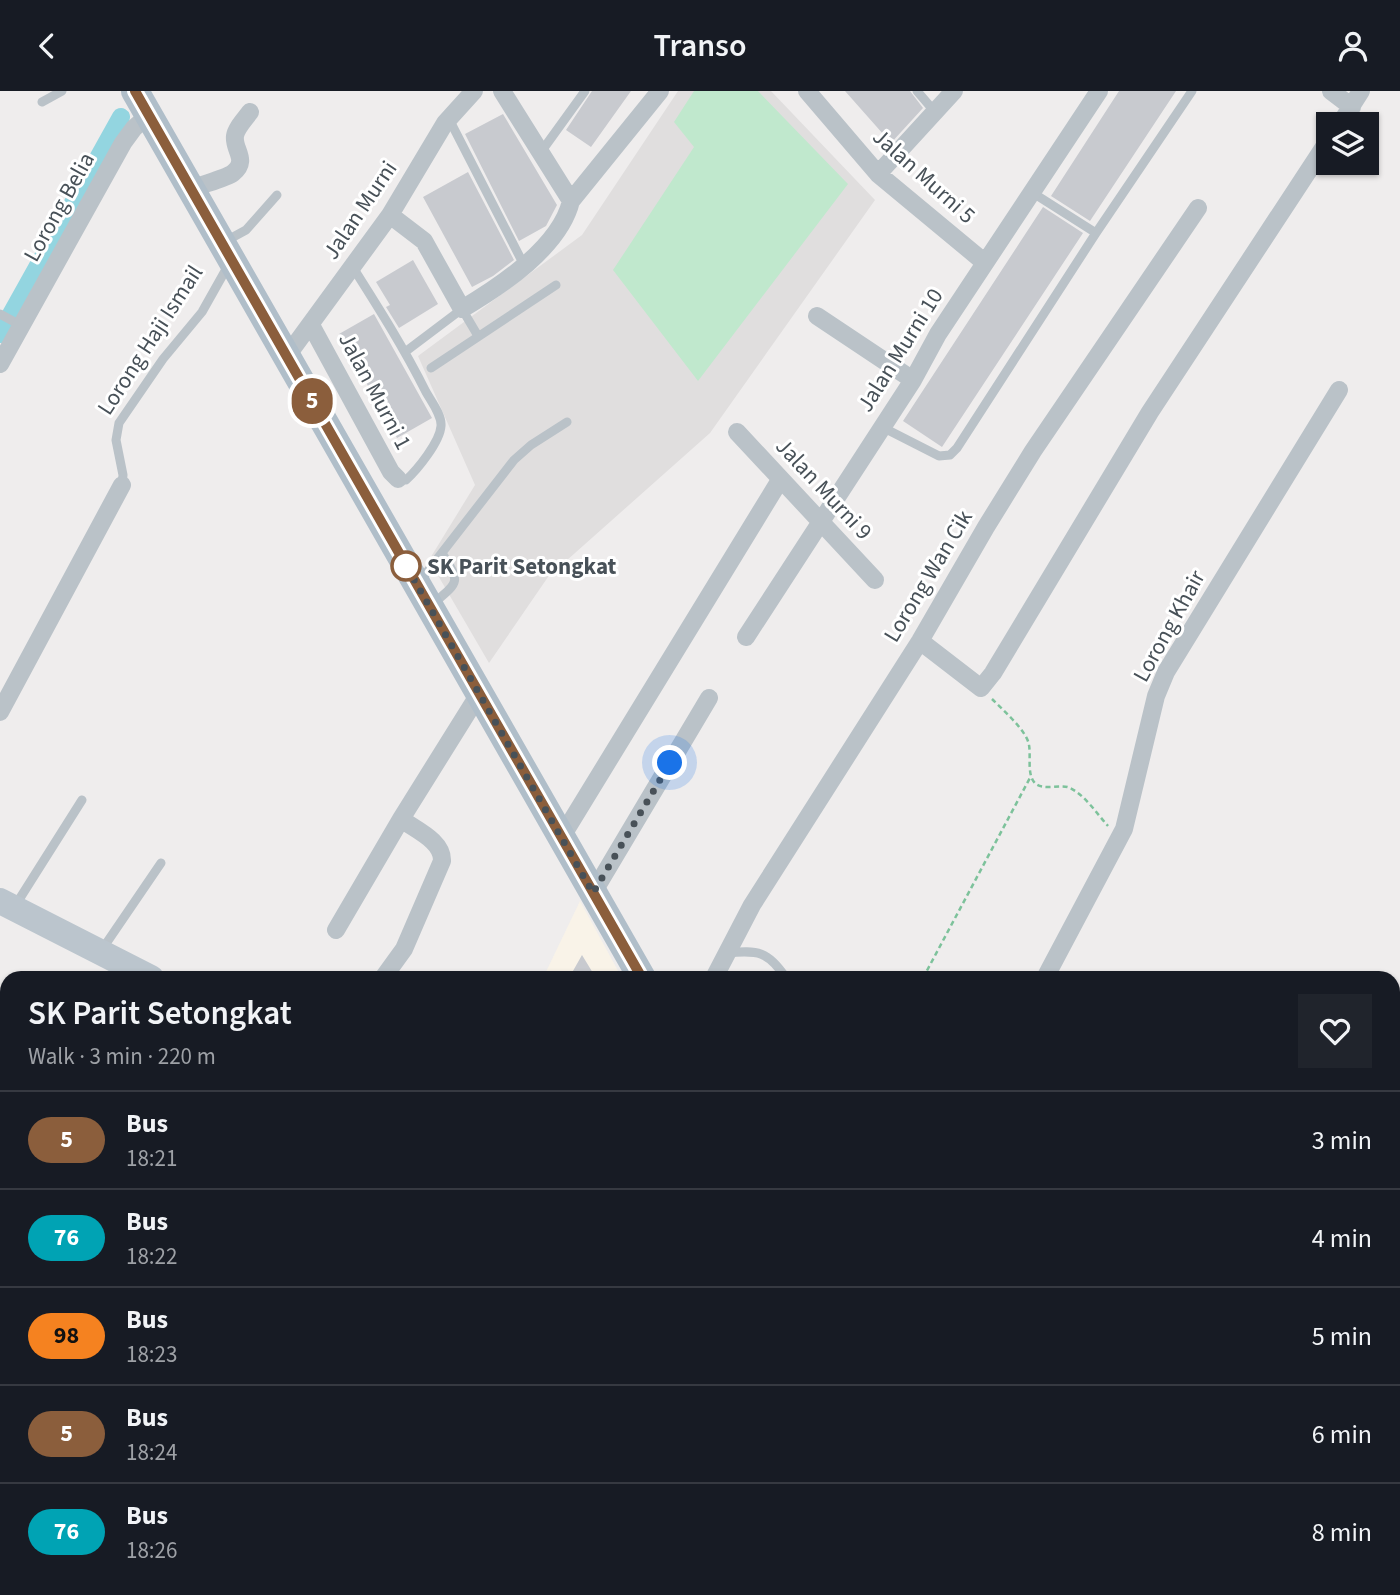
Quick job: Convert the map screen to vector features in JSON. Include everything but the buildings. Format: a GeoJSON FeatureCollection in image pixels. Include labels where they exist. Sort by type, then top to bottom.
{"type":"FeatureCollection","features":[{"type":"Feature","properties":{"kind":"main road"},"geometry":{"type":"LineString","coordinates":[[142,103],[638,971]]}},
{"type":"Feature","properties":{"kind":"main road"},"geometry":{"type":"LineString","coordinates":[[7,904],[100,952],[125,971]]}},
{"type":"Feature","properties":{"kind":"street","name":"Jalan Murni"},"geometry":{"type":"LineString","coordinates":[[287,356],[390,215],[449,119],[474,91]]}},
{"type":"Feature","properties":{"kind":"street"},"geometry":{"type":"LineString","coordinates":[[502,91],[572,201]]}},
{"type":"Feature","properties":{"kind":"street"},"geometry":{"type":"LineString","coordinates":[[390,215],[424,241],[462,309],[524,265],[556,233],[568,216],[572,201],[660,91]]}},
{"type":"Feature","properties":{"kind":"street","name":"Jalan Murni 5"},"geometry":{"type":"LineString","coordinates":[[807,91],[878,174],[984,262]]}},
{"type":"Feature","properties":{"kind":"street"},"geometry":{"type":"LineString","coordinates":[[878,174],[954,91]]}},
{"type":"Feature","properties":{"kind":"street","name":"Jalan Murni 10"},"geometry":{"type":"LineString","coordinates":[[747,637],[913,380],[938,334],[984,262],[1033,193],[1099,91]]}},
{"type":"Feature","properties":{"kind":"street"},"geometry":{"type":"LineString","coordinates":[[1331,91],[1352,107]]}},
{"type":"Feature","properties":{"kind":"street"},"geometry":{"type":"LineString","coordinates":[[1348,112],[1361,91]]}},
{"type":"Feature","properties":{"kind":"street","name":"Lorong Belia"},"geometry":{"type":"LineString","coordinates":[[0,364],[123,143],[134,128],[142,103]]}},
{"type":"Feature","properties":{"kind":"street"},"geometry":{"type":"LineString","coordinates":[[191,189],[227,176],[239,166],[241,158],[234,139],[250,112]]}},
{"type":"Feature","properties":{"kind":"street"},"geometry":{"type":"LineString","coordinates":[[920,641],[981,688],[993,673],[1154,405],[1316,159]]}},
{"type":"Feature","properties":{"kind":"street","name":"Lorong Wan Cik"},"geometry":{"type":"LineString","coordinates":[[718,971],[752,905],[920,641],[986,527],[1198,208]]}},
{"type":"Feature","properties":{"kind":"street"},"geometry":{"type":"LineString","coordinates":[[817,316],[913,380]]}},
{"type":"Feature","properties":{"kind":"street","name":"Jalan Murni 1"},"geometry":{"type":"LineString","coordinates":[[311,325],[391,472],[398,479]]}},
{"type":"Feature","properties":{"kind":"street","name":"Lorong Khair"},"geometry":{"type":"LineString","coordinates":[[1049,971],[1124,829],[1156,696],[1166,672],[1339,390]]}},
{"type":"Feature","properties":{"kind":"street","name":"Jalan Murni 9"},"geometry":{"type":"LineString","coordinates":[[737,432],[875,580]]}},
{"type":"Feature","properties":{"kind":"street"},"geometry":{"type":"LineString","coordinates":[[561,838],[780,479]]}},
{"type":"Feature","properties":{"kind":"street","name":"Lorong Haji Ismail"},"geometry":{"type":"LineString","coordinates":[[0,712],[122,485]]}},
{"type":"Feature","properties":{"kind":"street"},"geometry":{"type":"LineString","coordinates":[[336,930],[479,694]]}},
{"type":"Feature","properties":{"kind":"street"},"geometry":{"type":"LineString","coordinates":[[593,893],[709,698]]}},
{"type":"Feature","properties":{"kind":"street"},"geometry":{"type":"LineString","coordinates":[[388,971],[404,949],[442,861],[442,851],[438,845],[401,819]]}},
{"type":"Feature","properties":{"kind":"lane"},"geometry":{"type":"LineString","coordinates":[[43,102],[62,91]]}},
{"type":"Feature","properties":{"kind":"lane"},"geometry":{"type":"LineString","coordinates":[[541,152],[585,91]]}},
{"type":"Feature","properties":{"kind":"lane"},"geometry":{"type":"LineString","coordinates":[[916,91],[935,112]]}},
{"type":"Feature","properties":{"kind":"lane"},"geometry":{"type":"LineString","coordinates":[[882,427],[939,456],[950,455],[957,448],[1096,233],[1192,91]]}},
{"type":"Feature","properties":{"kind":"lane"},"geometry":{"type":"LineString","coordinates":[[449,119],[524,265]]}},
{"type":"Feature","properties":{"kind":"lane"},"geometry":{"type":"LineString","coordinates":[[1033,193],[1096,233]]}},
{"type":"Feature","properties":{"kind":"lane"},"geometry":{"type":"LineString","coordinates":[[226,251],[277,195]]}},
{"type":"Feature","properties":{"kind":"lane","name":"Lorong Haji Ismail"},"geometry":{"type":"LineString","coordinates":[[122,485],[123,475],[116,440],[119,423],[163,359],[202,312],[226,251]]}},
{"type":"Feature","properties":{"kind":"lane"},"geometry":{"type":"LineString","coordinates":[[352,266],[405,352],[438,415],[441,427],[417,471],[406,480],[398,479]]}},
{"type":"Feature","properties":{"kind":"lane"},"geometry":{"type":"LineString","coordinates":[[431,367],[556,285]]}},
{"type":"Feature","properties":{"kind":"lane"},"geometry":{"type":"LineString","coordinates":[[405,352],[462,309],[478,337]]}},
{"type":"Feature","properties":{"kind":"lane"},"geometry":{"type":"LineString","coordinates":[[0,314],[22,325]]}},
{"type":"Feature","properties":{"kind":"lane"},"geometry":{"type":"LineString","coordinates":[[423,596],[442,553],[514,460],[531,445],[567,422]]}},
{"type":"Feature","properties":{"kind":"lane"},"geometry":{"type":"LineString","coordinates":[[423,596],[446,592],[456,580],[456,575],[442,553]]}},
{"type":"Feature","properties":{"kind":"lane"},"geometry":{"type":"LineString","coordinates":[[7,904],[82,800]]}},
{"type":"Feature","properties":{"kind":"lane"},"geometry":{"type":"LineString","coordinates":[[100,952],[161,863]]}},
{"type":"Feature","properties":{"kind":"lane"},"geometry":{"type":"LineString","coordinates":[[727,953],[762,953],[776,963],[781,971]]}},
{"type":"Feature","properties":{"kind":"path"},"geometry":{"type":"LineString","coordinates":[[981,688],[1026,736],[1034,783],[1040,786],[1067,786],[1077,792],[1120,839]]}},
{"type":"Feature","properties":{"kind":"path"},"geometry":{"type":"LineString","coordinates":[[927,971],[1031,776]]}},
{"type":"Feature","properties":{"kind":"shaded area"},"geometry":{"type":"Polygon","coordinates":[[[678,91],[771,91],[875,200],[710,433],[548,577],[489,663],[429,560],[475,485],[418,356],[582,235],[678,91]]]}},
{"type":"Feature","properties":{"kind":"shaded area"},"geometry":{"type":"Polygon","coordinates":[[[580,901],[618,971],[546,971],[580,901]]]}},
{"type":"Feature","properties":{"kind":"green space"},"geometry":{"type":"Polygon","coordinates":[[[694,91],[758,91],[848,184],[698,381],[613,270],[694,147],[674,122],[694,91]]]}},
{"type":"Feature","properties":{"kind":"waterway"},"geometry":{"type":"LineString","coordinates":[[0,334],[121,117]]}},
{"type":"Feature","properties":{"kind":"bus line","name":"5"},"geometry":{"type":"LineString","coordinates":[[135,91],[638,971]]}},
{"type":"Feature","properties":{"kind":"place","name":"SK Parit Setongkat"},"geometry":{"type":"Point","coordinates":[406,566]}},
{"type":"Feature","properties":{"kind":"route"},"geometry":{"type":"LineString","coordinates":[[406,566],[404,562],[593,893],[670,763]]}}]}
